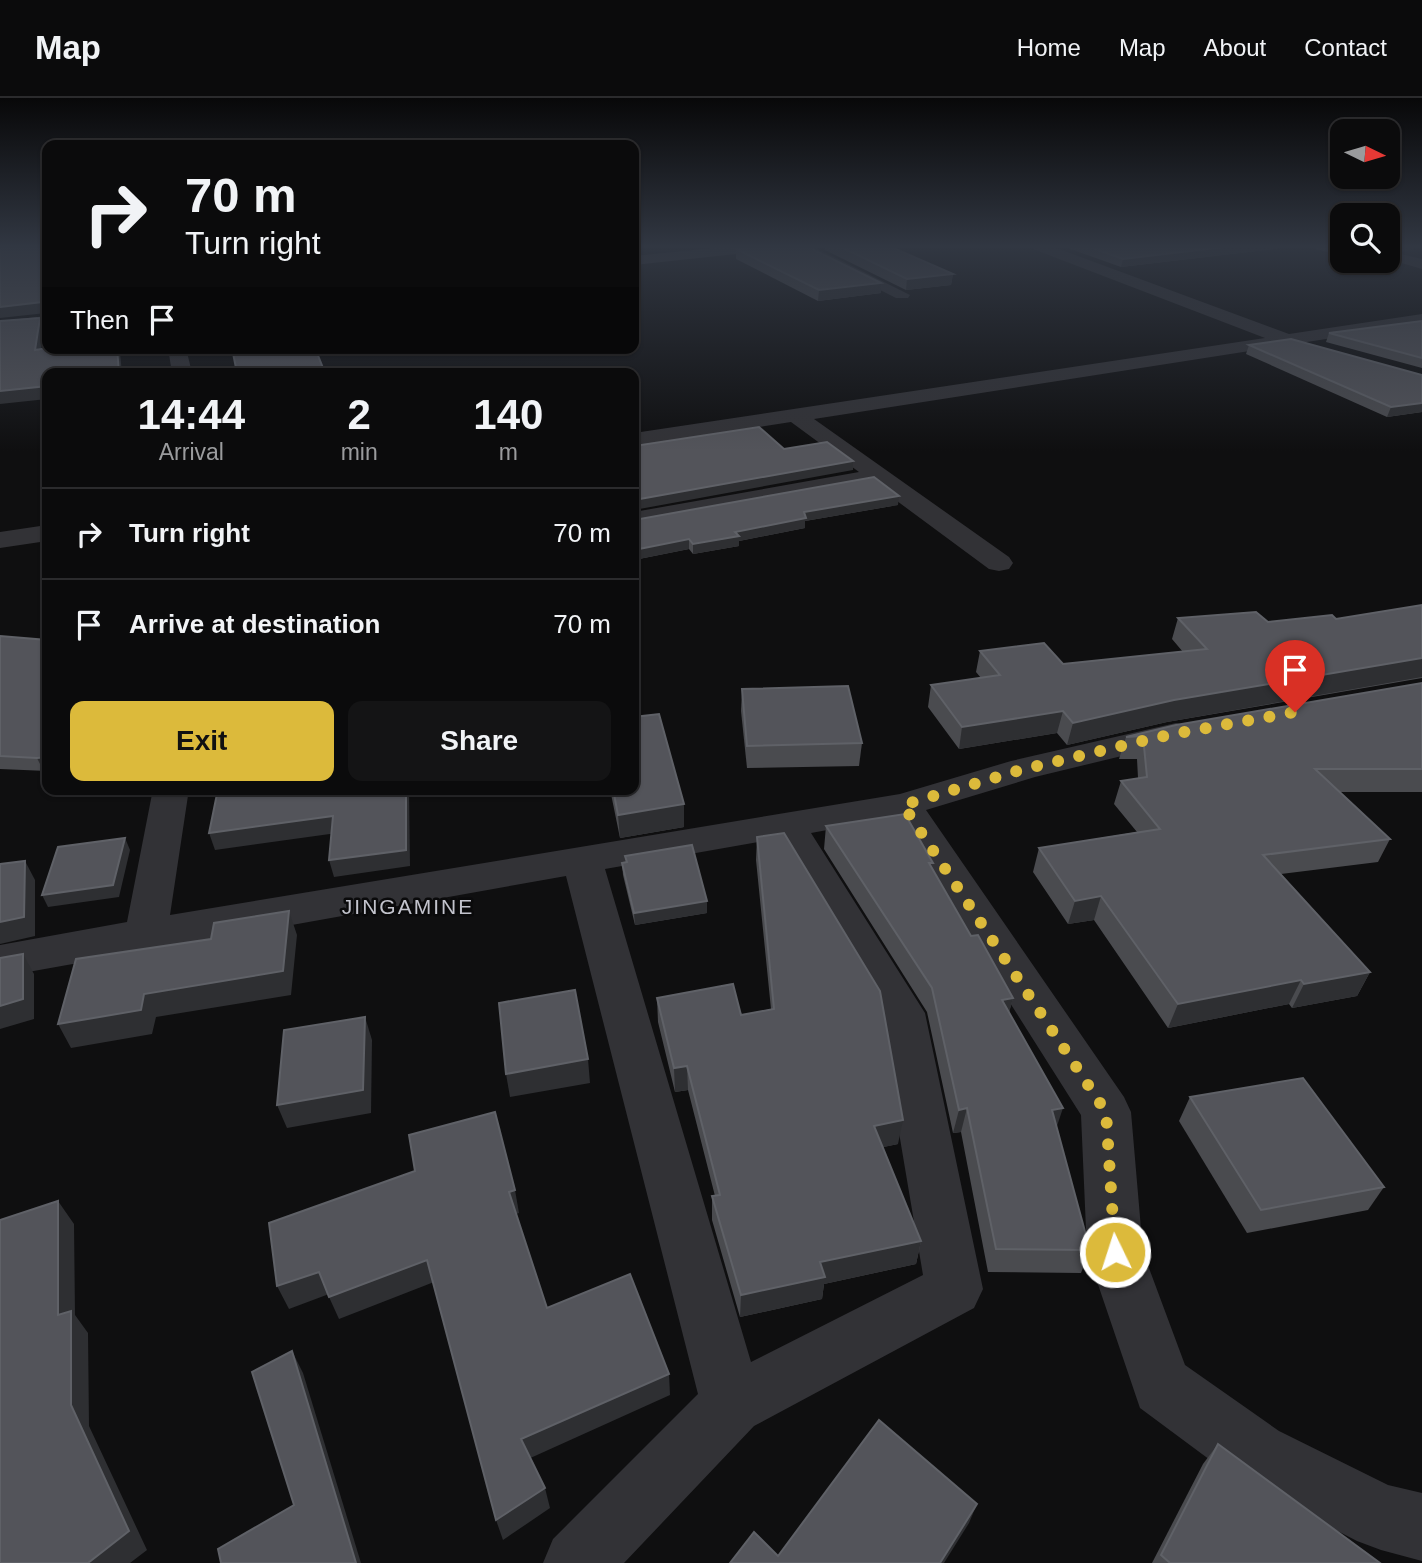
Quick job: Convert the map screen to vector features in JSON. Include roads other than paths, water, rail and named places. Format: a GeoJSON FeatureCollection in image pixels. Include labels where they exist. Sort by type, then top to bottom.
{"type":"FeatureCollection","features":[{"type":"Feature","properties":{"kind":"street"},"geometry":{"type":"LineString","coordinates":[[1221,314],[1290,340],[1330,351]]}},
{"type":"Feature","properties":{"kind":"street"},"geometry":{"type":"LineString","coordinates":[[639,439],[1422,319]]}},
{"type":"Feature","properties":{"kind":"street"},"geometry":{"type":"LineString","coordinates":[[0,326],[42,322]]}},
{"type":"Feature","properties":{"kind":"street"},"geometry":{"type":"LineString","coordinates":[[795,415],[999,564]]}},
{"type":"Feature","properties":{"kind":"street"},"geometry":{"type":"LineString","coordinates":[[639,519],[878,475]]}},
{"type":"Feature","properties":{"kind":"street"},"geometry":{"type":"LineString","coordinates":[[0,541],[42,534]]}},
{"type":"Feature","properties":{"kind":"street"},"geometry":{"type":"LineString","coordinates":[[0,961],[903,805],[1024,769],[1208,728]]}},
{"type":"Feature","properties":{"kind":"street"},"geometry":{"type":"LineString","coordinates":[[146,934],[170,795]]}},
{"type":"Feature","properties":{"kind":"street"},"geometry":{"type":"LineString","coordinates":[[903,805],[1106,1112],[1115,1252],[1162,1387],[1256,1454],[1381,1517],[1422,1527]]}},
{"type":"Feature","properties":{"kind":"street"},"geometry":{"type":"LineString","coordinates":[[577,1563],[732,1404],[954,1289],[902,1013],[787,825]]}},
{"type":"Feature","properties":{"kind":"street"},"geometry":{"type":"LineString","coordinates":[[582,860],[732,1404]]}},
{"type":"Feature","properties":{"kind":"district","name":"JINGAMINE"},"geometry":{"type":"Point","coordinates":[408,906]}}]}
